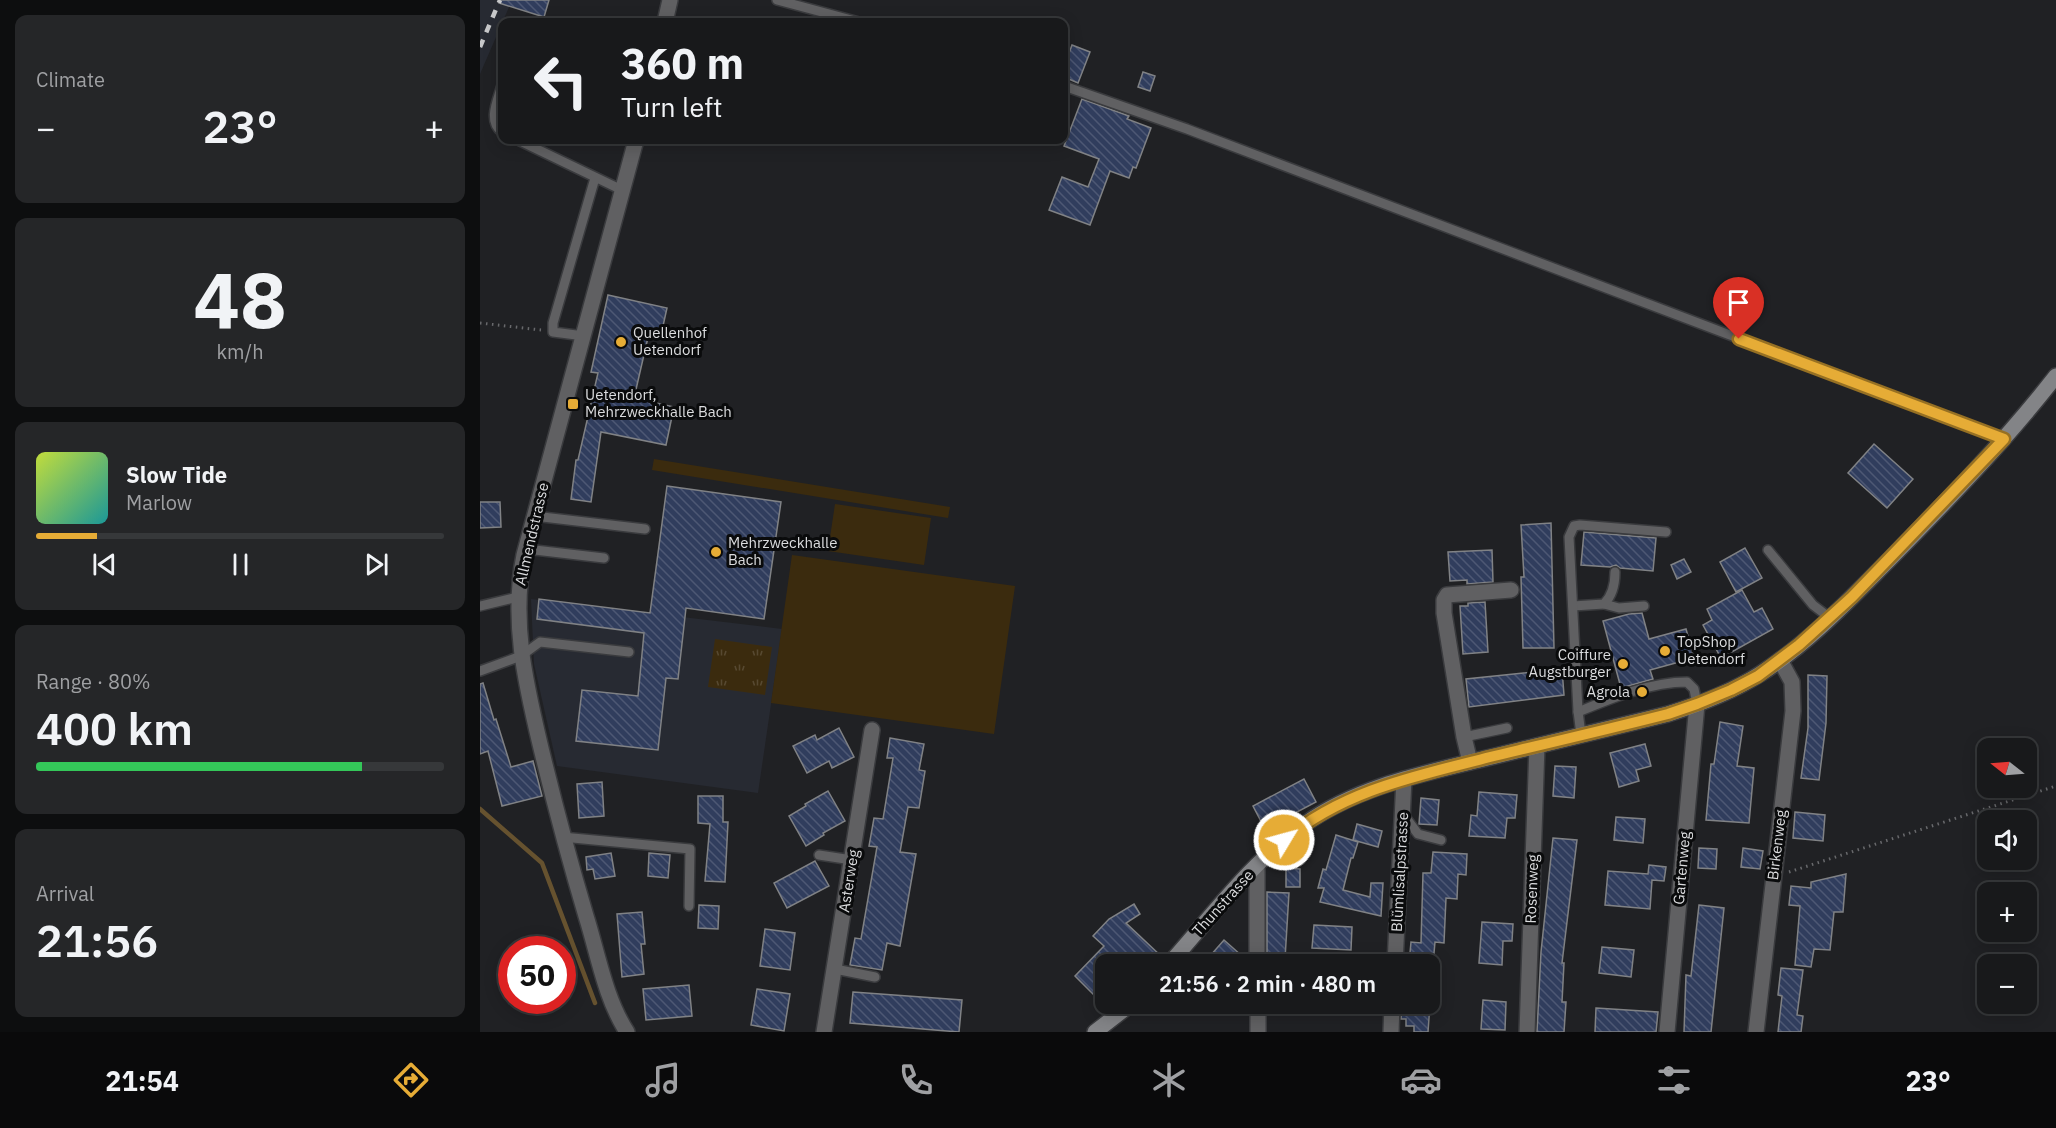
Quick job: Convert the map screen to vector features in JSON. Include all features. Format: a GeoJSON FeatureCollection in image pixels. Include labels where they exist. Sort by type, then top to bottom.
{"type":"FeatureCollection","features":[{"type":"Feature","properties":{"kind":"main road","name":"Thunstrasse"},"geometry":{"type":"LineString","coordinates":[[1178,954],[1257,865],[1291,834],[1328,810],[1364,792],[1470,762],[1668,714],[1697,704],[1758,676],[1830,618],[1905,543],[2004,439],[2056,376]]}},
{"type":"Feature","properties":{"kind":"main road"},"geometry":{"type":"LineString","coordinates":[[1095,1032],[1118,1014]]}},
{"type":"Feature","properties":{"kind":"street"},"geometry":{"type":"LineString","coordinates":[[666,18],[670,0]]}},
{"type":"Feature","properties":{"kind":"street","name":"Allmendstrasse"},"geometry":{"type":"LineString","coordinates":[[627,1032],[621,1023],[607,986],[562,837],[521,656],[518,597],[520,575],[534,516],[635,144]]}},
{"type":"Feature","properties":{"kind":"street"},"geometry":{"type":"LineString","coordinates":[[1470,762],[1444,613],[1444,600],[1447,595],[1511,590]]}},
{"type":"Feature","properties":{"kind":"street","name":"Birkenweg"},"geometry":{"type":"LineString","coordinates":[[1756,1032],[1794,703],[1791,682],[1780,660]]}},
{"type":"Feature","properties":{"kind":"street","name":"Gartenweg"},"geometry":{"type":"LineString","coordinates":[[1667,1032],[1697,704]]}},
{"type":"Feature","properties":{"kind":"street","name":"Asterweg"},"geometry":{"type":"LineString","coordinates":[[824,1032],[872,730]]}},
{"type":"Feature","properties":{"kind":"street","name":"Rosenweg"},"geometry":{"type":"LineString","coordinates":[[1527,1032],[1538,746]]}},
{"type":"Feature","properties":{"kind":"street","name":"Blümlisalpstrasse"},"geometry":{"type":"LineString","coordinates":[[1396,954],[1404,779]]}},
{"type":"Feature","properties":{"kind":"street"},"geometry":{"type":"LineString","coordinates":[[1257,865],[1257,954]]}},
{"type":"Feature","properties":{"kind":"street"},"geometry":{"type":"LineString","coordinates":[[1258,1014],[1258,1032]]}},
{"type":"Feature","properties":{"kind":"street"},"geometry":{"type":"LineString","coordinates":[[1391,1032],[1392,1014]]}},
{"type":"Feature","properties":{"kind":"lane"},"geometry":{"type":"LineString","coordinates":[[777,0],[844,18]]}},
{"type":"Feature","properties":{"kind":"lane"},"geometry":{"type":"LineString","coordinates":[[1068,87],[1198,134],[2004,439]]}},
{"type":"Feature","properties":{"kind":"lane"},"geometry":{"type":"LineString","coordinates":[[498,101],[494,117],[498,127]]}},
{"type":"Feature","properties":{"kind":"lane"},"geometry":{"type":"LineString","coordinates":[[526,144],[622,190]]}},
{"type":"Feature","properties":{"kind":"lane"},"geometry":{"type":"LineString","coordinates":[[584,336],[553,332],[595,178]]}},
{"type":"Feature","properties":{"kind":"lane"},"geometry":{"type":"LineString","coordinates":[[534,516],[645,529]]}},
{"type":"Feature","properties":{"kind":"lane"},"geometry":{"type":"LineString","coordinates":[[1581,735],[1569,537],[1574,526],[1580,525],[1666,532]]}},
{"type":"Feature","properties":{"kind":"lane"},"geometry":{"type":"LineString","coordinates":[[526,549],[603,558]]}},
{"type":"Feature","properties":{"kind":"lane"},"geometry":{"type":"LineString","coordinates":[[1768,550],[1814,605],[1830,618]]}},
{"type":"Feature","properties":{"kind":"lane"},"geometry":{"type":"LineString","coordinates":[[1604,604],[1615,583],[1615,572]]}},
{"type":"Feature","properties":{"kind":"lane"},"geometry":{"type":"LineString","coordinates":[[480,606],[518,597]]}},
{"type":"Feature","properties":{"kind":"lane"},"geometry":{"type":"LineString","coordinates":[[1444,600],[1485,600]]}},
{"type":"Feature","properties":{"kind":"lane"},"geometry":{"type":"LineString","coordinates":[[1573,606],[1604,604],[1619,608],[1644,606]]}},
{"type":"Feature","properties":{"kind":"lane"},"geometry":{"type":"LineString","coordinates":[[480,671],[521,656],[540,642],[629,652]]}},
{"type":"Feature","properties":{"kind":"lane"},"geometry":{"type":"LineString","coordinates":[[1578,712],[1623,695],[1669,682],[1687,682],[1694,689],[1697,704]]}},
{"type":"Feature","properties":{"kind":"lane"},"geometry":{"type":"LineString","coordinates":[[1464,737],[1507,728]]}},
{"type":"Feature","properties":{"kind":"lane"},"geometry":{"type":"LineString","coordinates":[[1403,814],[1418,834],[1441,840]]}},
{"type":"Feature","properties":{"kind":"lane"},"geometry":{"type":"LineString","coordinates":[[562,837],[690,849],[689,906]]}},
{"type":"Feature","properties":{"kind":"lane"},"geometry":{"type":"LineString","coordinates":[[819,855],[852,860]]}},
{"type":"Feature","properties":{"kind":"lane"},"geometry":{"type":"LineString","coordinates":[[835,969],[876,977]]}},
{"type":"Feature","properties":{"kind":"path"},"geometry":{"type":"LineString","coordinates":[[480,323],[553,332]]}},
{"type":"Feature","properties":{"kind":"path"},"geometry":{"type":"LineString","coordinates":[[1773,877],[2056,786]]}},
{"type":"Feature","properties":{"kind":"shaded area"},"geometry":{"type":"Polygon","coordinates":[[[480,0],[512,0],[504,18],[498,18],[498,32],[480,74],[480,0]]]}},
{"type":"Feature","properties":{"kind":"shaded area"},"geometry":{"type":"Polygon","coordinates":[[[531,599],[782,629],[758,793],[557,766],[534,664],[531,599]]]}},
{"type":"Feature","properties":{"kind":"green space"},"geometry":{"type":"Polygon","coordinates":[[[654,459],[950,507],[948,518],[652,470],[654,459]]]}},
{"type":"Feature","properties":{"kind":"green space"},"geometry":{"type":"Polygon","coordinates":[[[835,504],[931,518],[924,565],[828,551],[835,504]]]}},
{"type":"Feature","properties":{"kind":"green space"},"geometry":{"type":"Polygon","coordinates":[[[792,555],[1015,586],[994,734],[771,703],[792,555]]]}},
{"type":"Feature","properties":{"kind":"green space"},"geometry":{"type":"Polygon","coordinates":[[[715,639],[772,647],[765,695],[708,687],[715,639]]]}},
{"type":"Feature","properties":{"kind":"building"},"geometry":{"type":"Polygon","coordinates":[[[500,0],[549,0],[544,17],[499,3],[500,0]]]}},
{"type":"Feature","properties":{"kind":"building"},"geometry":{"type":"Polygon","coordinates":[[[1072,45],[1090,52],[1078,83],[1068,79],[1068,56],[1072,45]]]}},
{"type":"Feature","properties":{"kind":"building"},"geometry":{"type":"Polygon","coordinates":[[[1143,72],[1155,76],[1150,91],[1138,87],[1143,72]]]}},
{"type":"Feature","properties":{"kind":"building"},"geometry":{"type":"Polygon","coordinates":[[[1082,99],[1129,116],[1127,119],[1151,128],[1136,168],[1133,167],[1129,178],[1110,171],[1090,225],[1049,210],[1062,177],[1088,187],[1099,159],[1064,146],[1068,144],[1068,136],[1082,99]]]}},
{"type":"Feature","properties":{"kind":"building"},"geometry":{"type":"Polygon","coordinates":[[[608,295],[667,308],[661,335],[649,333],[634,398],[674,407],[666,445],[601,432],[591,502],[571,499],[576,460],[578,460],[598,373],[591,372],[608,295]]]}},
{"type":"Feature","properties":{"kind":"building"},"geometry":{"type":"Polygon","coordinates":[[[1874,444],[1913,479],[1887,508],[1848,473],[1874,444]]]}},
{"type":"Feature","properties":{"kind":"building"},"geometry":{"type":"Polygon","coordinates":[[[667,486],[781,502],[764,619],[686,608],[678,679],[666,678],[658,750],[576,741],[582,690],[638,696],[644,633],[537,619],[539,599],[650,613],[667,486]]]}},
{"type":"Feature","properties":{"kind":"building"},"geometry":{"type":"Polygon","coordinates":[[[480,502],[500,502],[501,527],[480,528],[480,502]]]}},
{"type":"Feature","properties":{"kind":"building"},"geometry":{"type":"Polygon","coordinates":[[[1551,523],[1554,648],[1523,648],[1521,577],[1524,577],[1521,525],[1551,523]]]}},
{"type":"Feature","properties":{"kind":"building"},"geometry":{"type":"Polygon","coordinates":[[[1584,532],[1656,538],[1653,571],[1620,568],[1616,565],[1610,567],[1581,565],[1584,532]]]}},
{"type":"Feature","properties":{"kind":"building"},"geometry":{"type":"Polygon","coordinates":[[[1745,548],[1762,578],[1736,592],[1720,562],[1745,548]]]}},
{"type":"Feature","properties":{"kind":"building"},"geometry":{"type":"Polygon","coordinates":[[[1492,550],[1493,582],[1467,584],[1467,580],[1450,581],[1448,552],[1492,550]]]}},
{"type":"Feature","properties":{"kind":"building"},"geometry":{"type":"Polygon","coordinates":[[[1684,559],[1691,572],[1677,579],[1671,565],[1684,559]]]}},
{"type":"Feature","properties":{"kind":"building"},"geometry":{"type":"Polygon","coordinates":[[[1742,590],[1754,612],[1762,608],[1773,629],[1721,658],[1703,625],[1712,620],[1707,609],[1742,590]]]}},
{"type":"Feature","properties":{"kind":"building"},"geometry":{"type":"Polygon","coordinates":[[[1485,602],[1488,652],[1463,654],[1460,606],[1485,602]]]}},
{"type":"Feature","properties":{"kind":"building"},"geometry":{"type":"Polygon","coordinates":[[[1642,613],[1649,639],[1686,629],[1694,658],[1650,670],[1653,679],[1621,688],[1603,621],[1642,613]]]}},
{"type":"Feature","properties":{"kind":"building"},"geometry":{"type":"Polygon","coordinates":[[[1562,669],[1564,695],[1469,707],[1466,679],[1562,669]]]}},
{"type":"Feature","properties":{"kind":"building"},"geometry":{"type":"Polygon","coordinates":[[[1808,675],[1827,676],[1826,723],[1819,780],[1801,778],[1808,728],[1808,675]]]}},
{"type":"Feature","properties":{"kind":"building"},"geometry":{"type":"Polygon","coordinates":[[[483,683],[511,767],[533,761],[542,796],[502,806],[488,751],[480,754],[480,684],[483,683]]]}},
{"type":"Feature","properties":{"kind":"building"},"geometry":{"type":"Polygon","coordinates":[[[1720,722],[1743,726],[1737,766],[1754,768],[1749,823],[1706,820],[1711,764],[1714,764],[1720,722]]]}},
{"type":"Feature","properties":{"kind":"building"},"geometry":{"type":"Polygon","coordinates":[[[839,728],[854,757],[832,768],[829,761],[807,773],[793,746],[815,735],[817,740],[839,728]]]}},
{"type":"Feature","properties":{"kind":"building"},"geometry":{"type":"Polygon","coordinates":[[[890,738],[924,744],[919,770],[925,771],[919,808],[908,807],[900,852],[916,854],[900,946],[887,943],[882,970],[850,965],[855,938],[861,939],[877,847],[869,846],[874,818],[883,819],[893,758],[887,758],[890,738]]]}},
{"type":"Feature","properties":{"kind":"building"},"geometry":{"type":"Polygon","coordinates":[[[1645,744],[1651,766],[1636,770],[1639,781],[1619,787],[1610,753],[1645,744]]]}},
{"type":"Feature","properties":{"kind":"building"},"geometry":{"type":"Polygon","coordinates":[[[1555,766],[1576,767],[1574,798],[1553,796],[1555,766]]]}},
{"type":"Feature","properties":{"kind":"building"},"geometry":{"type":"Polygon","coordinates":[[[1304,779],[1316,802],[1265,829],[1253,806],[1304,779]]]}},
{"type":"Feature","properties":{"kind":"building"},"geometry":{"type":"Polygon","coordinates":[[[602,782],[604,816],[579,818],[577,784],[602,782]]]}},
{"type":"Feature","properties":{"kind":"building"},"geometry":{"type":"Polygon","coordinates":[[[828,791],[845,821],[806,846],[789,816],[828,791]]]}},
{"type":"Feature","properties":{"kind":"building"},"geometry":{"type":"Polygon","coordinates":[[[1479,792],[1517,795],[1515,818],[1507,818],[1505,838],[1469,836],[1471,815],[1477,816],[1479,792]]]}},
{"type":"Feature","properties":{"kind":"building"},"geometry":{"type":"Polygon","coordinates":[[[698,796],[723,796],[723,822],[728,822],[725,882],[705,881],[710,824],[698,823],[698,796]]]}},
{"type":"Feature","properties":{"kind":"building"},"geometry":{"type":"Polygon","coordinates":[[[1421,798],[1439,800],[1437,825],[1419,824],[1421,798]]]}},
{"type":"Feature","properties":{"kind":"building"},"geometry":{"type":"Polygon","coordinates":[[[1795,812],[1825,815],[1823,841],[1793,838],[1795,812]]]}},
{"type":"Feature","properties":{"kind":"building"},"geometry":{"type":"Polygon","coordinates":[[[1616,817],[1645,819],[1643,843],[1614,840],[1616,817]]]}},
{"type":"Feature","properties":{"kind":"building"},"geometry":{"type":"Polygon","coordinates":[[[1357,824],[1382,831],[1378,847],[1353,840],[1357,824]]]}},
{"type":"Feature","properties":{"kind":"building"},"geometry":{"type":"Polygon","coordinates":[[[1336,835],[1358,842],[1353,858],[1351,858],[1343,890],[1370,897],[1371,883],[1383,883],[1381,916],[1320,902],[1324,888],[1318,888],[1336,835]]]}},
{"type":"Feature","properties":{"kind":"building"},"geometry":{"type":"Polygon","coordinates":[[[1553,838],[1577,840],[1562,963],[1564,963],[1562,1002],[1566,1002],[1564,1032],[1537,1032],[1541,952],[1553,838]]]}},
{"type":"Feature","properties":{"kind":"building"},"geometry":{"type":"Polygon","coordinates":[[[1699,848],[1717,849],[1716,869],[1698,868],[1699,848]]]}},
{"type":"Feature","properties":{"kind":"building"},"geometry":{"type":"Polygon","coordinates":[[[1743,848],[1763,851],[1760,869],[1741,867],[1743,848]]]}},
{"type":"Feature","properties":{"kind":"building"},"geometry":{"type":"Polygon","coordinates":[[[1433,852],[1467,854],[1466,875],[1458,874],[1457,899],[1446,898],[1444,943],[1435,942],[1434,954],[1410,954],[1411,942],[1421,943],[1423,873],[1431,873],[1433,852]]]}},
{"type":"Feature","properties":{"kind":"building"},"geometry":{"type":"Polygon","coordinates":[[[611,853],[615,876],[595,879],[593,869],[587,870],[586,857],[611,853]]]}},
{"type":"Feature","properties":{"kind":"building"},"geometry":{"type":"Polygon","coordinates":[[[649,853],[670,855],[668,878],[648,876],[649,853]]]}},
{"type":"Feature","properties":{"kind":"building"},"geometry":{"type":"Polygon","coordinates":[[[815,861],[829,886],[787,908],[774,883],[815,861]]]}},
{"type":"Feature","properties":{"kind":"building"},"geometry":{"type":"Polygon","coordinates":[[[1649,865],[1666,867],[1664,881],[1652,880],[1650,909],[1605,905],[1608,871],[1648,874],[1649,865]]]}},
{"type":"Feature","properties":{"kind":"building"},"geometry":{"type":"Polygon","coordinates":[[[1286,868],[1300,869],[1300,887],[1286,887],[1286,868]]]}},
{"type":"Feature","properties":{"kind":"building"},"geometry":{"type":"Polygon","coordinates":[[[1846,874],[1843,912],[1834,912],[1830,950],[1814,949],[1811,967],[1795,965],[1800,906],[1789,905],[1791,886],[1811,888],[1811,882],[1846,874]]]}},
{"type":"Feature","properties":{"kind":"building"},"geometry":{"type":"Polygon","coordinates":[[[1267,892],[1289,893],[1285,954],[1267,954],[1267,892]]]}},
{"type":"Feature","properties":{"kind":"building"},"geometry":{"type":"Polygon","coordinates":[[[1134,904],[1140,914],[1126,923],[1159,954],[1096,954],[1104,946],[1093,936],[1109,919],[1134,904]]]}},
{"type":"Feature","properties":{"kind":"building"},"geometry":{"type":"Polygon","coordinates":[[[699,905],[719,906],[718,929],[698,928],[699,905]]]}},
{"type":"Feature","properties":{"kind":"building"},"geometry":{"type":"Polygon","coordinates":[[[1699,905],[1724,908],[1711,1032],[1684,1032],[1686,975],[1691,976],[1699,905]]]}},
{"type":"Feature","properties":{"kind":"building"},"geometry":{"type":"Polygon","coordinates":[[[642,912],[645,944],[641,944],[644,974],[622,977],[617,914],[642,912]]]}},
{"type":"Feature","properties":{"kind":"building"},"geometry":{"type":"Polygon","coordinates":[[[1482,922],[1513,924],[1512,941],[1503,941],[1502,965],[1479,963],[1482,922]]]}},
{"type":"Feature","properties":{"kind":"building"},"geometry":{"type":"Polygon","coordinates":[[[1314,925],[1352,927],[1351,950],[1312,948],[1314,925]]]}},
{"type":"Feature","properties":{"kind":"building"},"geometry":{"type":"Polygon","coordinates":[[[765,929],[795,933],[790,970],[760,966],[765,929]]]}},
{"type":"Feature","properties":{"kind":"building"},"geometry":{"type":"Polygon","coordinates":[[[1224,940],[1240,954],[1212,954],[1224,940]]]}},
{"type":"Feature","properties":{"kind":"building"},"geometry":{"type":"Polygon","coordinates":[[[1602,947],[1634,950],[1631,977],[1599,973],[1602,947]]]}},
{"type":"Feature","properties":{"kind":"building"},"geometry":{"type":"Polygon","coordinates":[[[1095,955],[1095,996],[1075,976],[1095,955]]]}},
{"type":"Feature","properties":{"kind":"building"},"geometry":{"type":"Polygon","coordinates":[[[1781,968],[1803,970],[1797,1015],[1803,1016],[1801,1032],[1778,1032],[1782,996],[1778,995],[1781,968]]]}},
{"type":"Feature","properties":{"kind":"building"},"geometry":{"type":"Polygon","coordinates":[[[689,985],[692,1016],[646,1020],[643,989],[689,985]]]}},
{"type":"Feature","properties":{"kind":"building"},"geometry":{"type":"Polygon","coordinates":[[[757,989],[790,994],[784,1031],[751,1025],[757,989]]]}},
{"type":"Feature","properties":{"kind":"building"},"geometry":{"type":"Polygon","coordinates":[[[853,992],[962,1000],[959,1032],[850,1023],[853,992]]]}},
{"type":"Feature","properties":{"kind":"building"},"geometry":{"type":"Polygon","coordinates":[[[1483,1000],[1506,1002],[1505,1030],[1481,1029],[1483,1000]]]}},
{"type":"Feature","properties":{"kind":"building"},"geometry":{"type":"Polygon","coordinates":[[[1596,1008],[1658,1012],[1656,1032],[1595,1032],[1596,1008]]]}},
{"type":"Feature","properties":{"kind":"building"},"geometry":{"type":"Polygon","coordinates":[[[1401,1014],[1429,1014],[1428,1032],[1414,1032],[1414,1026],[1406,1026],[1406,1019],[1401,1019],[1401,1014]]]}},
{"type":"Feature","properties":{"kind":"waterway"},"geometry":{"type":"LineString","coordinates":[[480,809],[542,863],[595,1003]]}},
{"type":"Feature","properties":{"kind":"railway"},"geometry":{"type":"LineString","coordinates":[[480,47],[500,0]]}},
{"type":"Feature","properties":{"kind":"place","name":"Quellenhof Uetendorf"},"geometry":{"type":"Point","coordinates":[621,342]}},
{"type":"Feature","properties":{"kind":"place","name":"Uetendorf, Mehrzweckhalle Bach"},"geometry":{"type":"Point","coordinates":[573,404]}},
{"type":"Feature","properties":{"kind":"place","name":"Mehrzweckhalle Bach"},"geometry":{"type":"Point","coordinates":[716,552]}},
{"type":"Feature","properties":{"kind":"place","name":"TopShop Uetendorf"},"geometry":{"type":"Point","coordinates":[1665,651]}},
{"type":"Feature","properties":{"kind":"place","name":"Coiffure Augstburger"},"geometry":{"type":"Point","coordinates":[1623,664]}},
{"type":"Feature","properties":{"kind":"place","name":"Agrola"},"geometry":{"type":"Point","coordinates":[1642,692]}},
{"type":"Feature","properties":{"kind":"route"},"geometry":{"type":"LineString","coordinates":[[1284,840],[1328,810],[1378,787],[1429,772],[1668,714],[1731,690],[1758,676],[1816,631],[1852,597],[2004,439],[1739,339]]}}]}
